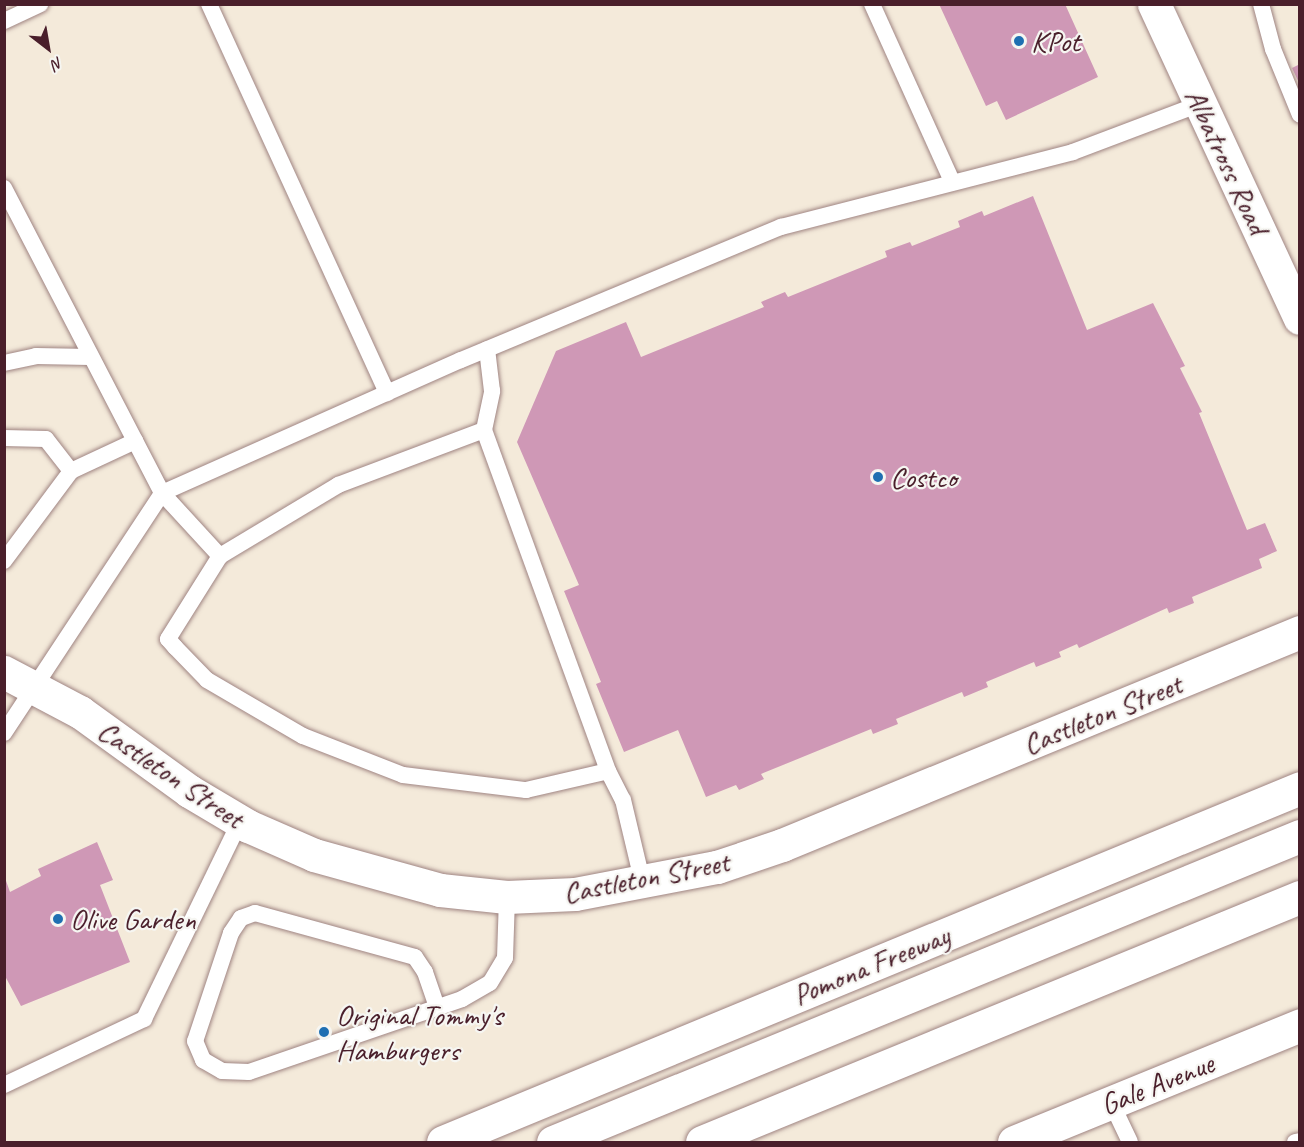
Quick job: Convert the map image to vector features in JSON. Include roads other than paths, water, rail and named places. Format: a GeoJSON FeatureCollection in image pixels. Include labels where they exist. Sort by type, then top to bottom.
{"type":"FeatureCollection","features":[{"type":"Feature","properties":{"kind":"main road","name":"Albatross Road"},"geometry":{"type":"LineString","coordinates":[[1154,4],[1299,318]]}},
{"type":"Feature","properties":{"kind":"main road","name":"Castleton Street"},"geometry":{"type":"LineString","coordinates":[[4,672],[80,712],[189,791],[240,821],[314,855],[374,874],[440,890],[507,897],[574,894],[643,884],[717,867],[782,845],[1299,632]]}},
{"type":"Feature","properties":{"kind":"main road","name":"Pomona Freeway"},"geometry":{"type":"LineString","coordinates":[[443,1143],[1299,788]]}},
{"type":"Feature","properties":{"kind":"main road"},"geometry":{"type":"LineString","coordinates":[[553,1143],[1299,836]]}},
{"type":"Feature","properties":{"kind":"main road"},"geometry":{"type":"LineString","coordinates":[[604,1143],[1299,859]]}},
{"type":"Feature","properties":{"kind":"main road"},"geometry":{"type":"LineString","coordinates":[[702,1143],[1299,897]]}},
{"type":"Feature","properties":{"kind":"main road","name":"Gale Avenue"},"geometry":{"type":"LineString","coordinates":[[1014,1143],[1299,1025]]}},
{"type":"Feature","properties":{"kind":"lane"},"geometry":{"type":"LineString","coordinates":[[4,21],[40,4]]}},
{"type":"Feature","properties":{"kind":"lane"},"geometry":{"type":"LineString","coordinates":[[209,4],[387,393]]}},
{"type":"Feature","properties":{"kind":"lane"},"geometry":{"type":"LineString","coordinates":[[872,4],[952,181]]}},
{"type":"Feature","properties":{"kind":"lane"},"geometry":{"type":"LineString","coordinates":[[1261,4],[1273,49],[1299,115]]}},
{"type":"Feature","properties":{"kind":"lane"},"geometry":{"type":"LineString","coordinates":[[4,733],[162,493],[487,349],[781,227],[952,181],[1072,152],[1200,104]]}},
{"type":"Feature","properties":{"kind":"lane"},"geometry":{"type":"LineString","coordinates":[[5,191],[162,493],[220,556]]}},
{"type":"Feature","properties":{"kind":"lane"},"geometry":{"type":"LineString","coordinates":[[487,349],[492,390],[484,430],[608,771],[622,800],[643,884]]}},
{"type":"Feature","properties":{"kind":"lane"},"geometry":{"type":"LineString","coordinates":[[4,363],[36,356],[90,357]]}},
{"type":"Feature","properties":{"kind":"lane"},"geometry":{"type":"LineString","coordinates":[[484,430],[338,484],[220,556],[168,639],[207,680],[303,736],[403,775],[526,790],[608,771]]}},
{"type":"Feature","properties":{"kind":"lane"},"geometry":{"type":"LineString","coordinates":[[4,438],[46,438],[70,471]]}},
{"type":"Feature","properties":{"kind":"lane"},"geometry":{"type":"LineString","coordinates":[[4,561],[70,471],[135,441]]}},
{"type":"Feature","properties":{"kind":"lane"},"geometry":{"type":"LineString","coordinates":[[4,1084],[144,1019],[240,821]]}},
{"type":"Feature","properties":{"kind":"lane"},"geometry":{"type":"LineString","coordinates":[[437,1007],[425,972],[415,957],[255,913],[241,918],[231,933],[195,1041],[203,1060],[222,1071],[249,1072],[437,1007],[490,983],[505,958],[507,897]]}},
{"type":"Feature","properties":{"kind":"lane"},"geometry":{"type":"LineString","coordinates":[[1111,1102],[1130,1143]]}},
{"type":"Feature","properties":{"kind":"lane"},"geometry":{"type":"LineString","coordinates":[[1295,1143],[1299,1141]]}},
{"type":"Feature","properties":{"kind":"place","name":"KPot"},"geometry":{"type":"Point","coordinates":[1019,41]}},
{"type":"Feature","properties":{"kind":"place","name":"Costco"},"geometry":{"type":"Point","coordinates":[878,477]}},
{"type":"Feature","properties":{"kind":"place","name":"Olive Garden"},"geometry":{"type":"Point","coordinates":[58,919]}},
{"type":"Feature","properties":{"kind":"place","name":"Original Tommy's Hamburgers"},"geometry":{"type":"Point","coordinates":[324,1032]}}]}
